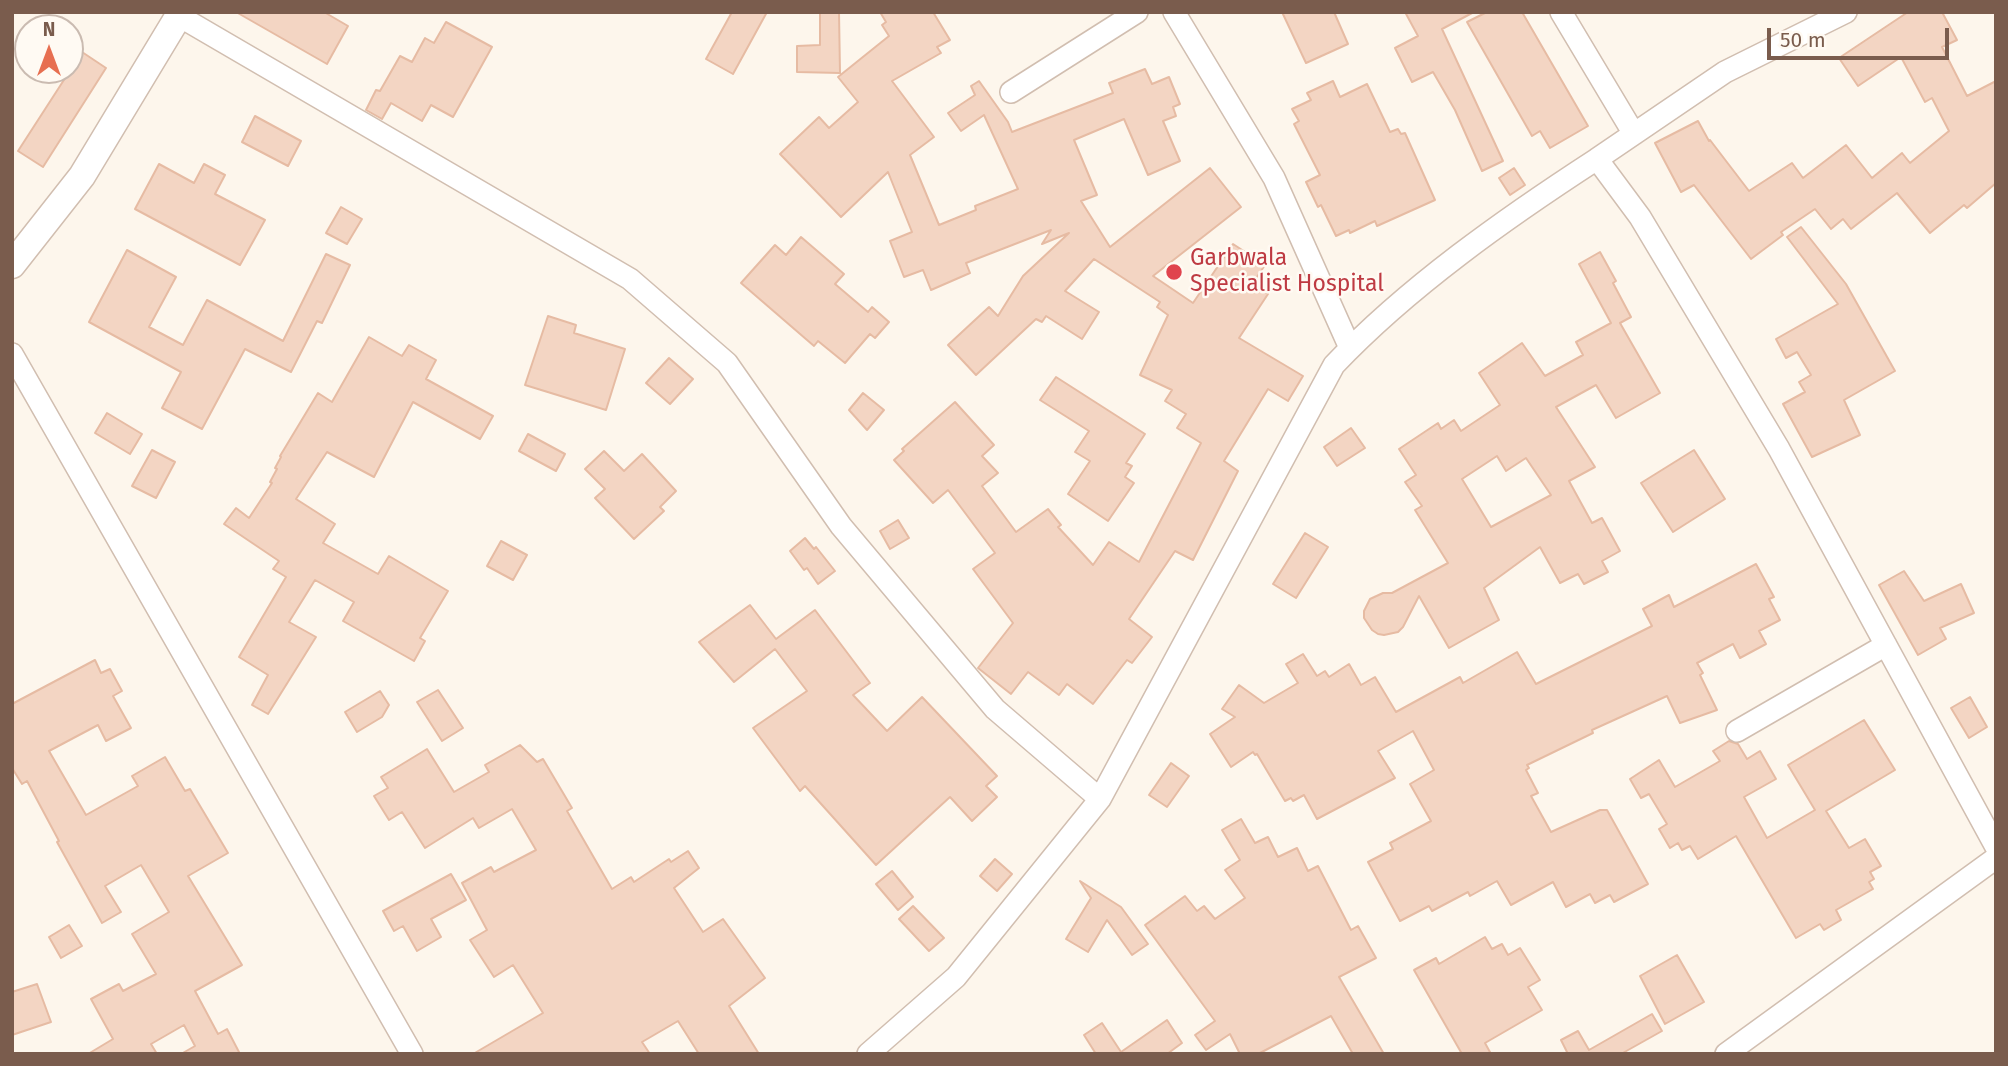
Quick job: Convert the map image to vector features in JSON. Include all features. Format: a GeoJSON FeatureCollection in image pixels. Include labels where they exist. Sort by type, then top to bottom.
{"type":"FeatureCollection","features":[{"type":"Feature","properties":{"kind":"street"},"geometry":{"type":"LineString","coordinates":[[1011,92],[1137,12]]}},
{"type":"Feature","properties":{"kind":"street"},"geometry":{"type":"LineString","coordinates":[[1174,12],[1275,178],[1350,348]]}},
{"type":"Feature","properties":{"kind":"street"},"geometry":{"type":"LineString","coordinates":[[1560,12],[1634,134]]}},
{"type":"Feature","properties":{"kind":"street"},"geometry":{"type":"LineString","coordinates":[[869,1054],[956,977],[1100,799],[1334,366],[1350,348],[1428,279],[1556,186],[1726,72],[1846,12]]}},
{"type":"Feature","properties":{"kind":"street"},"geometry":{"type":"LineString","coordinates":[[12,265],[82,176],[180,14],[630,279],[727,363],[841,526],[995,709],[1100,799]]}},
{"type":"Feature","properties":{"kind":"street"},"geometry":{"type":"LineString","coordinates":[[1597,159],[1640,217],[1779,449],[1996,847]]}},
{"type":"Feature","properties":{"kind":"street"},"geometry":{"type":"LineString","coordinates":[[12,354],[411,1054]]}},
{"type":"Feature","properties":{"kind":"street"},"geometry":{"type":"LineString","coordinates":[[1737,731],[1886,645]]}},
{"type":"Feature","properties":{"kind":"street"},"geometry":{"type":"LineString","coordinates":[[1726,1054],[1996,858]]}},
{"type":"Feature","properties":{"kind":"building"},"geometry":{"type":"Polygon","coordinates":[[[236,12],[324,12],[348,26],[327,64],[236,12]]]}},
{"type":"Feature","properties":{"kind":"building"},"geometry":{"type":"Polygon","coordinates":[[[732,12],[767,12],[733,74],[706,59],[732,12]]]}},
{"type":"Feature","properties":{"kind":"building"},"geometry":{"type":"Polygon","coordinates":[[[820,12],[839,12],[840,73],[797,72],[797,46],[820,45],[820,12]]]}},
{"type":"Feature","properties":{"kind":"building"},"geometry":{"type":"Polygon","coordinates":[[[880,12],[933,12],[950,40],[937,47],[941,53],[892,81],[934,137],[910,155],[939,225],[976,210],[975,206],[1018,189],[984,115],[961,131],[948,113],[975,95],[971,86],[979,81],[1012,132],[1113,93],[1109,83],[1145,69],[1152,84],[1169,77],[1180,104],[1173,107],[1176,116],[1163,121],[1180,161],[1148,175],[1124,119],[1074,140],[1097,195],[1081,201],[1110,247],[1210,168],[1241,207],[1153,276],[1193,303],[1233,244],[1265,265],[1253,283],[1268,294],[1239,338],[1303,376],[1288,401],[1268,389],[1224,461],[1238,471],[1193,560],[1175,551],[1129,619],[1152,637],[1132,663],[1127,660],[1093,704],[1067,684],[1059,695],[1028,672],[1011,694],[978,668],[1013,623],[973,569],[995,553],[948,490],[933,503],[894,460],[904,451],[902,449],[955,402],[994,445],[982,456],[998,473],[982,486],[1016,532],[1048,509],[1061,525],[1058,527],[1093,565],[1109,542],[1139,562],[1201,443],[1177,428],[1186,414],[1165,401],[1172,390],[1140,375],[1168,315],[1157,307],[1160,302],[1094,259],[1065,291],[1099,312],[1082,339],[1046,316],[1042,322],[1036,319],[976,375],[948,345],[989,307],[998,316],[1023,276],[1069,233],[1042,244],[1051,230],[966,263],[970,273],[931,290],[923,270],[904,277],[890,241],[912,232],[888,172],[841,217],[780,154],[819,117],[829,128],[858,102],[838,77],[889,36],[882,25],[886,22],[880,12]]]}},
{"type":"Feature","properties":{"kind":"building"},"geometry":{"type":"Polygon","coordinates":[[[1282,12],[1334,12],[1348,44],[1306,63],[1282,12]]]}},
{"type":"Feature","properties":{"kind":"building"},"geometry":{"type":"Polygon","coordinates":[[[1405,12],[1474,12],[1442,29],[1503,161],[1482,171],[1455,110],[1433,72],[1412,82],[1395,48],[1418,36],[1405,12]]]}},
{"type":"Feature","properties":{"kind":"building"},"geometry":{"type":"Polygon","coordinates":[[[1487,12],[1522,12],[1588,126],[1550,148],[1540,131],[1532,136],[1467,22],[1487,12]]]}},
{"type":"Feature","properties":{"kind":"building"},"geometry":{"type":"Polygon","coordinates":[[[1908,12],[1942,12],[1957,40],[1942,47],[1967,96],[1996,81],[1996,183],[1967,208],[1964,205],[1930,233],[1897,193],[1851,229],[1843,219],[1831,229],[1815,209],[1781,232],[1783,235],[1751,259],[1694,185],[1681,192],[1655,143],[1698,121],[1709,141],[1749,191],[1792,163],[1803,178],[1846,145],[1872,178],[1902,153],[1910,163],[1949,131],[1932,98],[1925,102],[1901,57],[1858,86],[1839,58],[1908,12]]]}},
{"type":"Feature","properties":{"kind":"building"},"geometry":{"type":"Polygon","coordinates":[[[446,22],[492,47],[453,117],[431,105],[422,121],[391,103],[382,119],[366,110],[376,90],[380,91],[400,56],[412,62],[425,38],[434,43],[446,22]]]}},
{"type":"Feature","properties":{"kind":"building"},"geometry":{"type":"Polygon","coordinates":[[[84,53],[106,68],[43,167],[18,151],[61,84],[84,84],[84,53]]]}},
{"type":"Feature","properties":{"kind":"building"},"geometry":{"type":"Polygon","coordinates":[[[1333,81],[1340,97],[1367,84],[1390,132],[1398,129],[1401,134],[1405,133],[1435,200],[1377,226],[1375,221],[1350,233],[1349,230],[1336,236],[1306,182],[1320,175],[1294,124],[1299,121],[1292,109],[1311,100],[1307,93],[1333,81]]]}},
{"type":"Feature","properties":{"kind":"building"},"geometry":{"type":"Polygon","coordinates":[[[255,116],[301,141],[288,166],[242,142],[255,116]]]}},
{"type":"Feature","properties":{"kind":"building"},"geometry":{"type":"Polygon","coordinates":[[[159,164],[194,183],[204,164],[225,175],[215,194],[265,220],[240,265],[135,209],[159,164]]]}},
{"type":"Feature","properties":{"kind":"building"},"geometry":{"type":"Polygon","coordinates":[[[1514,168],[1525,185],[1510,195],[1499,178],[1514,168]]]}},
{"type":"Feature","properties":{"kind":"building"},"geometry":{"type":"Polygon","coordinates":[[[341,207],[362,219],[347,244],[326,233],[341,207]]]}},
{"type":"Feature","properties":{"kind":"building"},"geometry":{"type":"Polygon","coordinates":[[[1801,227],[1846,284],[1895,371],[1844,400],[1860,435],[1812,457],[1783,404],[1805,392],[1799,382],[1811,375],[1797,352],[1786,358],[1776,339],[1838,304],[1787,237],[1801,227]]]}},
{"type":"Feature","properties":{"kind":"building"},"geometry":{"type":"Polygon","coordinates":[[[801,237],[844,274],[835,284],[868,312],[872,307],[889,322],[875,338],[870,334],[845,363],[818,341],[814,346],[741,283],[775,245],[786,255],[801,237]]]}},
{"type":"Feature","properties":{"kind":"building"},"geometry":{"type":"Polygon","coordinates":[[[127,250],[176,277],[149,327],[183,345],[207,300],[283,341],[326,254],[350,265],[322,323],[317,321],[291,372],[245,349],[202,429],[162,408],[181,372],[89,322],[127,250]]]}},
{"type":"Feature","properties":{"kind":"building"},"geometry":{"type":"Polygon","coordinates":[[[1600,252],[1631,317],[1620,323],[1660,393],[1616,418],[1596,385],[1556,407],[1595,467],[1569,481],[1592,523],[1602,518],[1620,551],[1602,561],[1608,572],[1584,584],[1578,574],[1560,583],[1540,547],[1484,588],[1499,620],[1449,648],[1419,596],[1398,632],[1378,634],[1364,618],[1364,611],[1370,599],[1383,593],[1392,593],[1448,563],[1415,510],[1422,506],[1405,482],[1416,475],[1399,449],[1438,423],[1441,429],[1454,420],[1461,431],[1500,405],[1479,373],[1522,343],[1545,376],[1583,355],[1576,342],[1611,323],[1579,264],[1600,252]],[[1497,456],[1462,479],[1491,527],[1551,495],[1526,458],[1506,471],[1497,456]]]}},
{"type":"Feature","properties":{"kind":"building"},"geometry":{"type":"Polygon","coordinates":[[[548,316],[576,325],[574,333],[625,349],[606,410],[525,385],[548,316]]]}},
{"type":"Feature","properties":{"kind":"building"},"geometry":{"type":"Polygon","coordinates":[[[369,337],[402,356],[409,345],[436,360],[426,379],[493,416],[480,439],[413,402],[374,477],[327,452],[296,499],[335,524],[323,543],[378,574],[389,556],[448,591],[420,638],[425,641],[414,661],[343,621],[354,602],[315,580],[289,622],[316,637],[268,714],[252,705],[268,675],[239,657],[286,577],[273,569],[279,561],[224,524],[236,508],[249,518],[272,483],[270,482],[280,456],[318,393],[332,402],[369,337]]]}},
{"type":"Feature","properties":{"kind":"building"},"geometry":{"type":"Polygon","coordinates":[[[669,358],[693,379],[670,404],[646,383],[669,358]]]}},
{"type":"Feature","properties":{"kind":"building"},"geometry":{"type":"Polygon","coordinates":[[[1056,377],[1145,434],[1126,463],[1132,466],[1125,477],[1134,483],[1108,521],[1068,494],[1090,461],[1075,452],[1089,431],[1040,400],[1056,377]]]}},
{"type":"Feature","properties":{"kind":"building"},"geometry":{"type":"Polygon","coordinates":[[[863,393],[884,410],[867,430],[849,410],[863,393]]]}},
{"type":"Feature","properties":{"kind":"building"},"geometry":{"type":"Polygon","coordinates":[[[107,413],[142,434],[130,454],[95,433],[107,413]]]}},
{"type":"Feature","properties":{"kind":"building"},"geometry":{"type":"Polygon","coordinates":[[[1351,428],[1365,448],[1337,466],[1324,447],[1351,428]]]}},
{"type":"Feature","properties":{"kind":"building"},"geometry":{"type":"Polygon","coordinates":[[[528,434],[565,454],[556,471],[519,451],[528,434]]]}},
{"type":"Feature","properties":{"kind":"building"},"geometry":{"type":"Polygon","coordinates":[[[152,450],[175,462],[156,498],[132,486],[152,450]]]}},
{"type":"Feature","properties":{"kind":"building"},"geometry":{"type":"Polygon","coordinates":[[[1694,450],[1725,499],[1673,532],[1641,483],[1694,450]]]}},
{"type":"Feature","properties":{"kind":"building"},"geometry":{"type":"Polygon","coordinates":[[[604,451],[624,471],[642,454],[676,491],[660,507],[664,511],[634,539],[595,498],[605,489],[585,469],[604,451]]]}},
{"type":"Feature","properties":{"kind":"building"},"geometry":{"type":"Polygon","coordinates":[[[898,520],[909,538],[890,549],[880,531],[898,520]]]}},
{"type":"Feature","properties":{"kind":"building"},"geometry":{"type":"Polygon","coordinates":[[[1305,533],[1328,547],[1296,598],[1273,584],[1305,533]]]}},
{"type":"Feature","properties":{"kind":"building"},"geometry":{"type":"Polygon","coordinates":[[[805,538],[835,571],[818,584],[790,551],[805,538]]]}},
{"type":"Feature","properties":{"kind":"building"},"geometry":{"type":"Polygon","coordinates":[[[501,541],[527,555],[513,580],[487,566],[501,541]]]}},
{"type":"Feature","properties":{"kind":"building"},"geometry":{"type":"Polygon","coordinates":[[[1756,564],[1774,597],[1769,599],[1780,620],[1759,631],[1766,644],[1740,658],[1733,644],[1697,663],[1717,710],[1680,723],[1667,696],[1592,730],[1593,733],[1527,765],[1529,768],[1526,770],[1538,793],[1531,796],[1551,832],[1600,810],[1607,810],[1648,884],[1614,902],[1610,895],[1595,903],[1590,894],[1566,907],[1553,882],[1511,905],[1497,881],[1470,896],[1468,892],[1432,911],[1429,906],[1400,921],[1368,862],[1393,849],[1390,843],[1431,821],[1410,784],[1434,770],[1413,731],[1378,751],[1395,778],[1317,819],[1304,795],[1293,801],[1291,798],[1285,801],[1257,754],[1253,752],[1231,767],[1210,734],[1235,717],[1222,709],[1239,685],[1264,703],[1298,683],[1286,664],[1303,654],[1317,676],[1325,671],[1329,677],[1349,664],[1361,685],[1375,677],[1396,712],[1460,677],[1463,683],[1517,652],[1536,684],[1652,626],[1643,609],[1669,595],[1674,607],[1756,564]]]}},
{"type":"Feature","properties":{"kind":"building"},"geometry":{"type":"Polygon","coordinates":[[[1904,571],[1924,601],[1961,584],[1974,613],[1940,628],[1946,639],[1918,655],[1879,585],[1904,571]]]}},
{"type":"Feature","properties":{"kind":"building"},"geometry":{"type":"Polygon","coordinates":[[[750,605],[776,639],[815,610],[870,683],[853,695],[887,731],[922,697],[997,776],[986,786],[997,797],[972,821],[950,797],[876,865],[805,786],[800,791],[753,728],[807,691],[775,649],[734,682],[699,642],[750,605]]]}},
{"type":"Feature","properties":{"kind":"building"},"geometry":{"type":"Polygon","coordinates":[[[95,660],[101,673],[110,669],[122,691],[113,696],[131,728],[106,741],[98,725],[49,751],[86,815],[138,786],[132,776],[165,757],[185,791],[190,789],[228,853],[188,876],[242,965],[195,991],[218,1034],[227,1029],[240,1054],[181,1054],[195,1046],[184,1025],[151,1044],[157,1054],[88,1054],[113,1039],[91,999],[119,984],[123,991],[156,974],[132,934],[169,912],[141,865],[105,886],[121,912],[102,923],[27,781],[22,784],[12,768],[12,704],[95,660]]]}},
{"type":"Feature","properties":{"kind":"building"},"geometry":{"type":"Polygon","coordinates":[[[438,690],[463,728],[442,741],[417,702],[438,690]]]}},
{"type":"Feature","properties":{"kind":"building"},"geometry":{"type":"Polygon","coordinates":[[[380,691],[389,705],[382,717],[357,732],[345,712],[380,691]]]}},
{"type":"Feature","properties":{"kind":"building"},"geometry":{"type":"Polygon","coordinates":[[[1970,697],[1987,727],[1969,738],[1951,708],[1970,697]]]}},
{"type":"Feature","properties":{"kind":"building"},"geometry":{"type":"Polygon","coordinates":[[[1864,720],[1895,770],[1826,811],[1849,848],[1865,839],[1881,866],[1870,872],[1874,879],[1869,882],[1873,889],[1836,910],[1841,920],[1824,930],[1820,924],[1796,938],[1736,836],[1698,859],[1690,846],[1682,850],[1678,843],[1670,848],[1659,829],[1667,824],[1649,794],[1641,798],[1630,779],[1659,760],[1675,787],[1720,761],[1713,751],[1729,741],[1738,744],[1747,759],[1760,751],[1776,779],[1744,797],[1767,838],[1815,810],[1788,765],[1864,720]]]}},
{"type":"Feature","properties":{"kind":"building"},"geometry":{"type":"Polygon","coordinates":[[[520,745],[537,762],[543,759],[572,808],[567,811],[612,889],[631,877],[634,882],[669,859],[671,862],[688,851],[699,868],[674,888],[703,932],[723,919],[765,978],[729,1006],[759,1054],[699,1054],[678,1021],[642,1042],[650,1054],[473,1054],[543,1013],[513,965],[494,977],[470,940],[487,930],[462,883],[491,867],[494,872],[536,850],[512,809],[479,828],[473,818],[425,848],[402,812],[389,820],[374,796],[388,788],[381,777],[427,749],[454,792],[489,772],[485,765],[520,745]]]}},
{"type":"Feature","properties":{"kind":"building"},"geometry":{"type":"Polygon","coordinates":[[[1171,763],[1189,776],[1167,807],[1149,795],[1171,763]]]}},
{"type":"Feature","properties":{"kind":"building"},"geometry":{"type":"Polygon","coordinates":[[[1241,819],[1255,843],[1268,837],[1278,857],[1297,848],[1308,871],[1318,866],[1351,930],[1358,926],[1376,958],[1339,977],[1384,1054],[1353,1054],[1331,1016],[1258,1054],[1240,1054],[1230,1034],[1206,1050],[1195,1035],[1215,1021],[1145,925],[1185,896],[1197,911],[1204,906],[1215,919],[1245,898],[1225,870],[1240,860],[1222,830],[1241,819]]]}},
{"type":"Feature","properties":{"kind":"building"},"geometry":{"type":"Polygon","coordinates":[[[995,859],[1012,874],[997,891],[980,876],[995,859]]]}},
{"type":"Feature","properties":{"kind":"building"},"geometry":{"type":"Polygon","coordinates":[[[892,871],[913,897],[898,910],[876,884],[892,871]]]}},
{"type":"Feature","properties":{"kind":"building"},"geometry":{"type":"Polygon","coordinates":[[[451,874],[466,900],[431,919],[441,937],[417,951],[403,926],[394,931],[383,911],[451,874]]]}},
{"type":"Feature","properties":{"kind":"building"},"geometry":{"type":"Polygon","coordinates":[[[1080,881],[1121,907],[1148,944],[1132,955],[1107,920],[1088,952],[1066,939],[1091,898],[1080,881]]]}},
{"type":"Feature","properties":{"kind":"building"},"geometry":{"type":"Polygon","coordinates":[[[913,906],[944,938],[929,951],[899,919],[913,906]]]}},
{"type":"Feature","properties":{"kind":"building"},"geometry":{"type":"Polygon","coordinates":[[[69,925],[82,946],[61,958],[49,937],[69,925]]]}},
{"type":"Feature","properties":{"kind":"building"},"geometry":{"type":"Polygon","coordinates":[[[1485,937],[1492,949],[1502,944],[1508,955],[1520,948],[1540,980],[1528,987],[1542,1010],[1485,1043],[1491,1054],[1462,1054],[1414,970],[1436,958],[1439,964],[1485,937]]]}},
{"type":"Feature","properties":{"kind":"building"},"geometry":{"type":"Polygon","coordinates":[[[1677,955],[1704,1002],[1665,1024],[1640,976],[1677,955]]]}},
{"type":"Feature","properties":{"kind":"building"},"geometry":{"type":"Polygon","coordinates":[[[37,984],[51,1022],[12,1035],[12,992],[37,984]]]}},
{"type":"Feature","properties":{"kind":"building"},"geometry":{"type":"Polygon","coordinates":[[[1652,1014],[1662,1031],[1621,1054],[1568,1054],[1561,1040],[1578,1031],[1589,1050],[1652,1014]]]}},
{"type":"Feature","properties":{"kind":"building"},"geometry":{"type":"Polygon","coordinates":[[[1167,1020],[1182,1043],[1167,1054],[1096,1054],[1084,1035],[1102,1023],[1121,1052],[1167,1020]]]}},
{"type":"Feature","properties":{"kind":"place","name":"Garbwala Specialist Hospital"},"geometry":{"type":"Point","coordinates":[1174,272]}}]}
